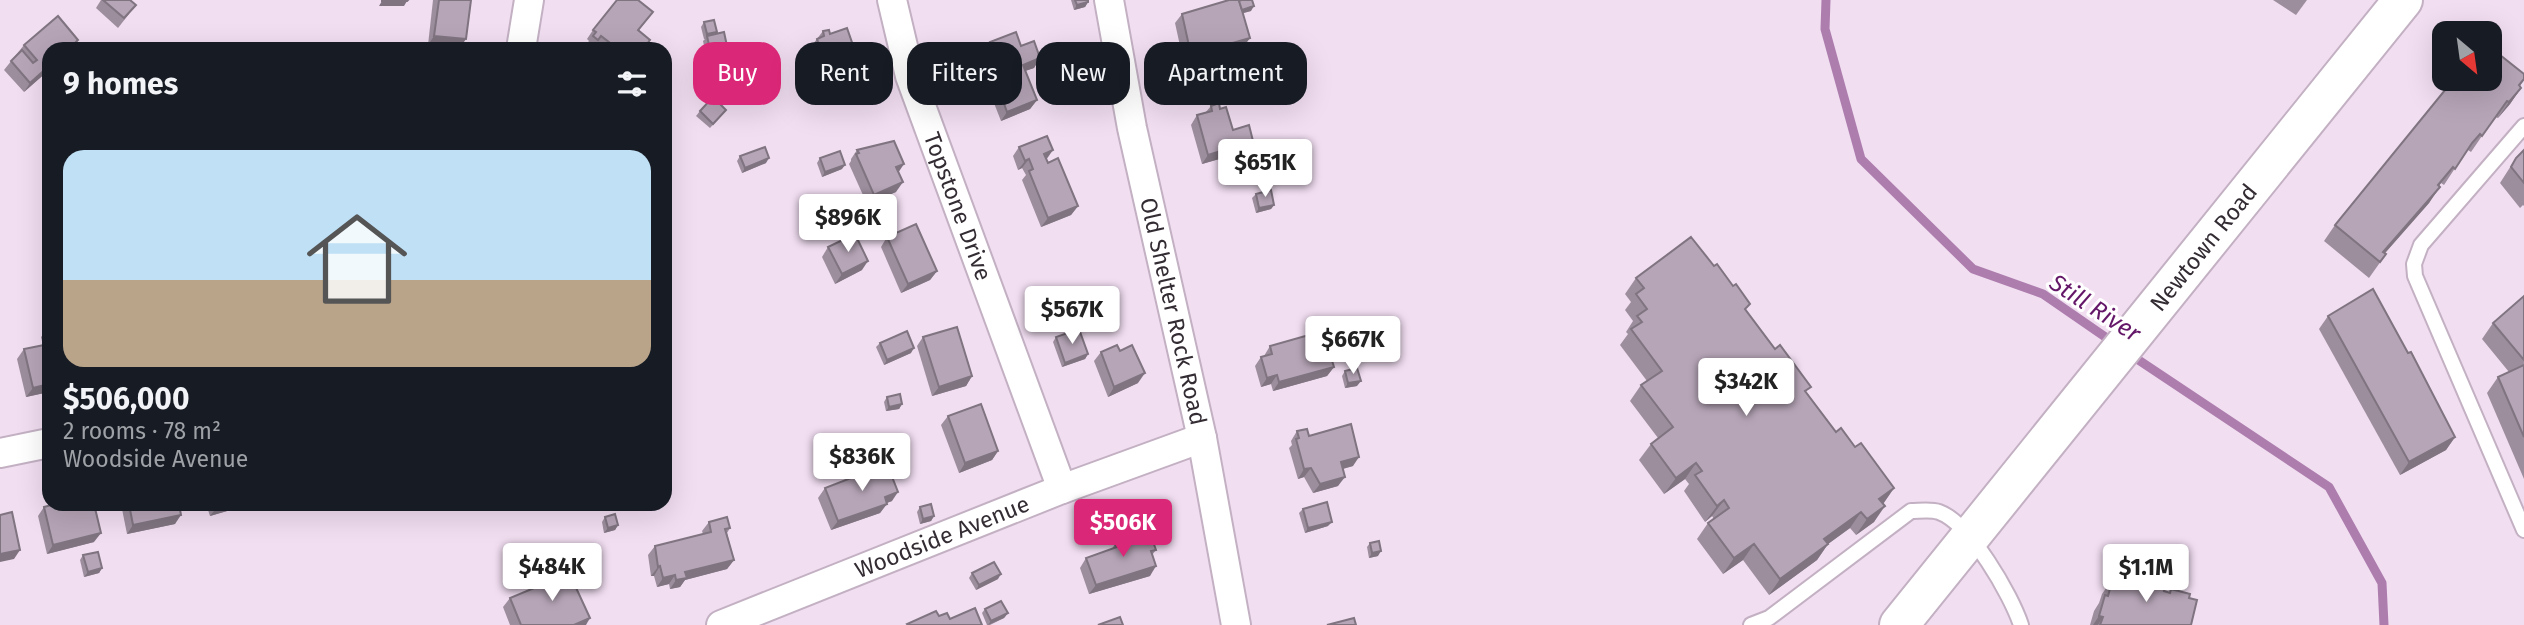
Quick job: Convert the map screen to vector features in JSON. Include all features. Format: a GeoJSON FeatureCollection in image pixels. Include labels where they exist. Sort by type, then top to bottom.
{"type":"FeatureCollection","features":[{"type":"Feature","properties":{"kind":"main road","name":"Newtown Road"},"geometry":{"type":"LineString","coordinates":[[1899,625],[2403,0]]}},
{"type":"Feature","properties":{"kind":"street"},"geometry":{"type":"LineString","coordinates":[[522,42],[529,0]]}},
{"type":"Feature","properties":{"kind":"street","name":"Topstone Drive"},"geometry":{"type":"LineString","coordinates":[[892,0],[910,76],[1062,489]]}},
{"type":"Feature","properties":{"kind":"street","name":"Old Shelter Rock Road"},"geometry":{"type":"LineString","coordinates":[[1109,0],[1132,128],[1202,438],[1236,625]]}},
{"type":"Feature","properties":{"kind":"street","name":"Woodside Avenue"},"geometry":{"type":"LineString","coordinates":[[721,625],[1062,489],[1202,438]]}},
{"type":"Feature","properties":{"kind":"street"},"geometry":{"type":"LineString","coordinates":[[0,453],[42,444]]}},
{"type":"Feature","properties":{"kind":"lane"},"geometry":{"type":"LineString","coordinates":[[2524,127],[2421,245],[2414,264],[2415,276],[2524,530]]}},
{"type":"Feature","properties":{"kind":"lane"},"geometry":{"type":"LineString","coordinates":[[1751,625],[1769,618],[1911,511],[1939,512],[1970,537],[2011,596],[2021,625]]}},
{"type":"Feature","properties":{"kind":"building"},"geometry":{"type":"Polygon","coordinates":[[[103,0],[130,0],[136,5],[124,18],[103,0]]]}},
{"type":"Feature","properties":{"kind":"building"},"geometry":{"type":"Polygon","coordinates":[[[439,0],[471,0],[466,39],[434,36],[439,0]]]}},
{"type":"Feature","properties":{"kind":"building"},"geometry":{"type":"Polygon","coordinates":[[[617,0],[638,0],[653,12],[638,30],[650,40],[648,42],[609,42],[601,36],[598,40],[593,36],[596,32],[593,30],[617,0]]]}},
{"type":"Feature","properties":{"kind":"building"},"geometry":{"type":"Polygon","coordinates":[[[1075,0],[1088,0],[1088,2],[1077,5],[1075,0]]]}},
{"type":"Feature","properties":{"kind":"building"},"geometry":{"type":"Polygon","coordinates":[[[1229,0],[1239,0],[1250,38],[1236,42],[1188,42],[1182,14],[1229,0]]]}},
{"type":"Feature","properties":{"kind":"building"},"geometry":{"type":"Polygon","coordinates":[[[1241,0],[1252,0],[1254,6],[1242,10],[1241,0]]]}},
{"type":"Feature","properties":{"kind":"building"},"geometry":{"type":"Polygon","coordinates":[[[58,16],[78,40],[42,42],[42,72],[30,83],[11,61],[22,50],[33,63],[37,60],[24,45],[58,16]]]}},
{"type":"Feature","properties":{"kind":"building"},"geometry":{"type":"Polygon","coordinates":[[[714,20],[717,32],[707,34],[704,22],[714,20]]]}},
{"type":"Feature","properties":{"kind":"building"},"geometry":{"type":"Polygon","coordinates":[[[847,28],[852,42],[818,42],[817,39],[824,36],[823,31],[829,30],[830,34],[847,28]]]}},
{"type":"Feature","properties":{"kind":"building"},"geometry":{"type":"Polygon","coordinates":[[[724,32],[726,42],[708,42],[707,36],[724,32]]]}},
{"type":"Feature","properties":{"kind":"building"},"geometry":{"type":"Polygon","coordinates":[[[1016,32],[1020,42],[990,42],[1016,32]]]}},
{"type":"Feature","properties":{"kind":"building"},"geometry":{"type":"Polygon","coordinates":[[[1034,41],[1036,60],[1023,65],[1036,100],[1007,112],[1004,105],[1022,105],[1022,46],[1034,41]]]}},
{"type":"Feature","properties":{"kind":"building"},"geometry":{"type":"Polygon","coordinates":[[[2502,57],[2524,74],[2519,85],[2521,88],[2507,101],[2482,136],[2480,134],[2472,143],[2455,169],[2453,167],[2438,185],[2440,187],[2383,252],[2386,254],[2380,262],[2335,225],[2444,91],[2502,91],[2502,57]]]}},
{"type":"Feature","properties":{"kind":"building"},"geometry":{"type":"Polygon","coordinates":[[[706,105],[721,105],[726,110],[713,124],[700,111],[706,105]]]}},
{"type":"Feature","properties":{"kind":"building"},"geometry":{"type":"Polygon","coordinates":[[[1219,105],[1220,109],[1226,107],[1233,130],[1249,125],[1253,141],[1208,155],[1197,115],[1212,111],[1211,106],[1219,105]]]}},
{"type":"Feature","properties":{"kind":"building"},"geometry":{"type":"Polygon","coordinates":[[[1047,136],[1053,150],[1044,154],[1048,163],[1058,158],[1078,206],[1048,218],[1029,171],[1033,169],[1029,159],[1025,161],[1019,147],[1047,136]]]}},
{"type":"Feature","properties":{"kind":"building"},"geometry":{"type":"Polygon","coordinates":[[[894,141],[904,164],[896,167],[903,182],[874,195],[856,154],[859,153],[857,150],[894,141]]]}},
{"type":"Feature","properties":{"kind":"building"},"geometry":{"type":"Polygon","coordinates":[[[765,147],[769,158],[745,168],[740,156],[765,147]]]}},
{"type":"Feature","properties":{"kind":"building"},"geometry":{"type":"Polygon","coordinates":[[[2524,150],[2524,183],[2511,167],[2524,150]]]}},
{"type":"Feature","properties":{"kind":"building"},"geometry":{"type":"Polygon","coordinates":[[[840,151],[845,165],[825,172],[820,158],[840,151]]]}},
{"type":"Feature","properties":{"kind":"building"},"geometry":{"type":"Polygon","coordinates":[[[1271,190],[1274,205],[1259,208],[1256,194],[1271,190]]]}},
{"type":"Feature","properties":{"kind":"building"},"geometry":{"type":"Polygon","coordinates":[[[916,224],[937,271],[908,284],[887,237],[916,224]]]}},
{"type":"Feature","properties":{"kind":"building"},"geometry":{"type":"Polygon","coordinates":[[[855,234],[868,261],[842,274],[828,247],[855,234]]]}},
{"type":"Feature","properties":{"kind":"building"},"geometry":{"type":"Polygon","coordinates":[[[1691,237],[1714,266],[1717,264],[1733,286],[1736,284],[1750,304],[1745,309],[1775,349],[1780,345],[1811,387],[1805,391],[1836,432],[1841,428],[1855,447],[1861,443],[1894,488],[1879,499],[1885,506],[1867,519],[1861,512],[1824,539],[1828,544],[1780,579],[1754,544],[1734,558],[1708,523],[1729,508],[1724,500],[1717,506],[1695,475],[1702,471],[1696,463],[1676,478],[1651,444],[1673,427],[1641,385],[1662,371],[1631,329],[1642,322],[1637,316],[1647,309],[1636,294],[1644,288],[1636,278],[1691,237]]]}},
{"type":"Feature","properties":{"kind":"building"},"geometry":{"type":"Polygon","coordinates":[[[2373,289],[2408,353],[2411,352],[2455,437],[2409,462],[2328,316],[2373,289]]]}},
{"type":"Feature","properties":{"kind":"building"},"geometry":{"type":"Polygon","coordinates":[[[2524,296],[2524,360],[2493,323],[2524,296]]]}},
{"type":"Feature","properties":{"kind":"building"},"geometry":{"type":"Polygon","coordinates":[[[957,327],[972,376],[939,387],[923,337],[957,327]]]}},
{"type":"Feature","properties":{"kind":"building"},"geometry":{"type":"Polygon","coordinates":[[[1079,329],[1088,354],[1065,363],[1056,337],[1079,329]]]}},
{"type":"Feature","properties":{"kind":"building"},"geometry":{"type":"Polygon","coordinates":[[[907,331],[914,348],[887,360],[880,343],[907,331]]]}},
{"type":"Feature","properties":{"kind":"building"},"geometry":{"type":"Polygon","coordinates":[[[1323,331],[1334,367],[1279,382],[1277,375],[1267,378],[1261,357],[1272,354],[1270,346],[1323,331]]]}},
{"type":"Feature","properties":{"kind":"building"},"geometry":{"type":"Polygon","coordinates":[[[42,345],[42,386],[33,388],[24,349],[42,345]]]}},
{"type":"Feature","properties":{"kind":"building"},"geometry":{"type":"Polygon","coordinates":[[[1117,345],[1120,351],[1132,345],[1145,373],[1114,387],[1101,352],[1117,345]]]}},
{"type":"Feature","properties":{"kind":"building"},"geometry":{"type":"Polygon","coordinates":[[[2524,365],[2524,437],[2498,377],[2524,365]]]}},
{"type":"Feature","properties":{"kind":"building"},"geometry":{"type":"Polygon","coordinates":[[[1357,368],[1361,381],[1348,383],[1345,371],[1357,368]]]}},
{"type":"Feature","properties":{"kind":"building"},"geometry":{"type":"Polygon","coordinates":[[[900,394],[902,404],[889,407],[887,397],[900,394]]]}},
{"type":"Feature","properties":{"kind":"building"},"geometry":{"type":"Polygon","coordinates":[[[981,404],[998,451],[965,463],[948,416],[981,404]]]}},
{"type":"Feature","properties":{"kind":"building"},"geometry":{"type":"Polygon","coordinates":[[[1351,424],[1359,457],[1341,462],[1345,477],[1320,484],[1311,468],[1304,469],[1296,439],[1299,438],[1297,431],[1307,429],[1309,436],[1351,424]]]}},
{"type":"Feature","properties":{"kind":"building"},"geometry":{"type":"Polygon","coordinates":[[[887,464],[898,492],[885,497],[887,504],[838,521],[825,488],[887,464]]]}},
{"type":"Feature","properties":{"kind":"building"},"geometry":{"type":"Polygon","coordinates":[[[1327,502],[1332,522],[1308,528],[1303,509],[1327,502]]]}},
{"type":"Feature","properties":{"kind":"building"},"geometry":{"type":"Polygon","coordinates":[[[931,504],[934,516],[923,519],[920,507],[931,504]]]}},
{"type":"Feature","properties":{"kind":"building"},"geometry":{"type":"Polygon","coordinates":[[[45,511],[96,511],[101,533],[53,545],[45,511]]]}},
{"type":"Feature","properties":{"kind":"building"},"geometry":{"type":"Polygon","coordinates":[[[130,511],[180,511],[181,515],[133,525],[130,511]]]}},
{"type":"Feature","properties":{"kind":"building"},"geometry":{"type":"Polygon","coordinates":[[[12,512],[20,550],[0,554],[0,515],[12,512]]]}},
{"type":"Feature","properties":{"kind":"building"},"geometry":{"type":"Polygon","coordinates":[[[615,514],[618,525],[608,528],[605,517],[615,514]]]}},
{"type":"Feature","properties":{"kind":"building"},"geometry":{"type":"Polygon","coordinates":[[[727,517],[730,528],[725,529],[734,560],[685,572],[687,578],[676,580],[675,575],[663,578],[660,566],[658,567],[655,546],[711,532],[709,522],[727,517]]]}},
{"type":"Feature","properties":{"kind":"building"},"geometry":{"type":"Polygon","coordinates":[[[1150,533],[1156,550],[1151,551],[1156,566],[1096,585],[1086,558],[1117,547],[1115,544],[1127,539],[1150,533]]]}},
{"type":"Feature","properties":{"kind":"building"},"geometry":{"type":"Polygon","coordinates":[[[1379,541],[1381,551],[1372,553],[1370,543],[1379,541]]]}},
{"type":"Feature","properties":{"kind":"building"},"geometry":{"type":"Polygon","coordinates":[[[98,552],[102,568],[88,572],[83,555],[98,552]]]}},
{"type":"Feature","properties":{"kind":"building"},"geometry":{"type":"Polygon","coordinates":[[[994,562],[1001,574],[979,585],[972,573],[994,562]]]}},
{"type":"Feature","properties":{"kind":"building"},"geometry":{"type":"Polygon","coordinates":[[[566,566],[590,618],[574,625],[521,625],[510,598],[551,581],[548,574],[566,566]]]}},
{"type":"Feature","properties":{"kind":"building"},"geometry":{"type":"Polygon","coordinates":[[[2139,574],[2167,582],[2164,591],[2170,593],[2171,589],[2190,594],[2189,598],[2197,600],[2191,625],[2100,625],[2103,617],[2099,616],[2113,578],[2126,582],[2128,576],[2138,578],[2139,574]]]}},
{"type":"Feature","properties":{"kind":"building"},"geometry":{"type":"Polygon","coordinates":[[[1001,601],[1008,613],[991,621],[985,609],[1001,601]]]}},
{"type":"Feature","properties":{"kind":"building"},"geometry":{"type":"Polygon","coordinates":[[[975,608],[982,625],[907,624],[936,611],[939,616],[947,613],[950,619],[975,608]]]}},
{"type":"Feature","properties":{"kind":"building"},"geometry":{"type":"Polygon","coordinates":[[[1120,617],[1123,625],[1098,625],[1120,617]]]}},
{"type":"Feature","properties":{"kind":"building"},"geometry":{"type":"Polygon","coordinates":[[[1354,618],[1356,625],[1327,625],[1354,618]]]}},
{"type":"Feature","properties":{"kind":"waterway","name":"Still River"},"geometry":{"type":"LineString","coordinates":[[1826,0],[1825,29],[1861,159],[1973,269],[2043,294],[2114,343]]}},
{"type":"Feature","properties":{"kind":"waterway","name":"Still River"},"geometry":{"type":"LineString","coordinates":[[2128,353],[2329,487],[2382,583],[2384,625]]}}]}
